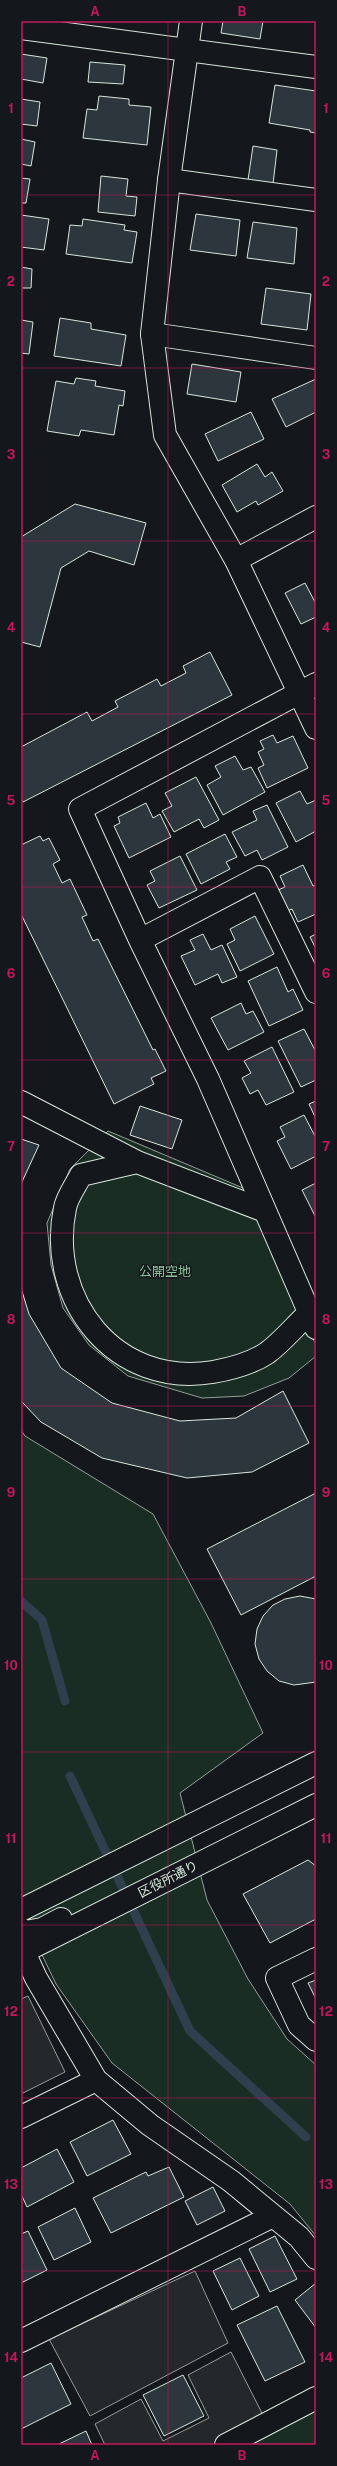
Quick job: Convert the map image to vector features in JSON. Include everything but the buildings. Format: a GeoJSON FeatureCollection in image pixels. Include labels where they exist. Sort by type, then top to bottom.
{"type":"FeatureCollection","features":[{"type":"Feature","properties":{"kind":"street"},"geometry":{"type":"LineString","coordinates":[[191,21],[169,180],[152,334],[165,435],[307,688],[316,728]]}},
{"type":"Feature","properties":{"kind":"street"},"geometry":{"type":"LineString","coordinates":[[21,28],[54,27],[187,50],[316,67]]}},
{"type":"Feature","properties":{"kind":"street"},"geometry":{"type":"LineString","coordinates":[[169,180],[316,200]]}},
{"type":"Feature","properties":{"kind":"street"},"geometry":{"type":"LineString","coordinates":[[152,334],[316,358]]}},
{"type":"Feature","properties":{"kind":"street"},"geometry":{"type":"LineString","coordinates":[[236,560],[316,517]]}},
{"type":"Feature","properties":{"kind":"street"},"geometry":{"type":"LineString","coordinates":[[137,1162],[81,1175],[65,1206],[62,1249],[69,1289],[90,1327],[122,1356],[156,1370],[193,1375],[230,1369],[267,1353],[314,1317],[265,1211],[208,1079],[140,940],[80,809],[307,688]]}},
{"type":"Feature","properties":{"kind":"street"},"geometry":{"type":"LineString","coordinates":[[140,940],[260,877],[316,992]]}},
{"type":"Feature","properties":{"kind":"street"},"geometry":{"type":"LineString","coordinates":[[21,1102],[137,1162],[265,1211]]}},
{"type":"Feature","properties":{"kind":"street"},"geometry":{"type":"LineString","coordinates":[[21,1910],[316,1763]]}},
{"type":"Feature","properties":{"kind":"street","name":"区役所通り"},"geometry":{"type":"LineString","coordinates":[[22,1951],[88,1920],[316,1805]]}},
{"type":"Feature","properties":{"kind":"street"},"geometry":{"type":"LineString","coordinates":[[21,1929],[25,1932],[42,1928],[64,1918],[88,1920]]}},
{"type":"Feature","properties":{"kind":"street"},"geometry":{"type":"LineString","coordinates":[[22,1951],[36,1978],[96,2080],[150,2125],[231,2181],[299,2237],[316,2258]]}},
{"type":"Feature","properties":{"kind":"street"},"geometry":{"type":"LineString","coordinates":[[316,1959],[277,1978],[299,2025],[316,2040]]}},
{"type":"Feature","properties":{"kind":"street"},"geometry":{"type":"LineString","coordinates":[[21,2117],[96,2080]]}},
{"type":"Feature","properties":{"kind":"street"},"geometry":{"type":"LineString","coordinates":[[21,2341],[273,2216]]}},
{"type":"Feature","properties":{"kind":"street"},"geometry":{"type":"LineString","coordinates":[[226,2445],[316,2398]]}},
{"type":"Feature","properties":{"kind":"green space","name":"公開空地"},"geometry":{"type":"Polygon","coordinates":[[[108,1131],[243,1188],[316,1345],[316,1356],[289,1378],[244,1396],[202,1398],[128,1376],[89,1345],[63,1308],[51,1265],[47,1223],[70,1169],[108,1131]]]}},
{"type":"Feature","properties":{"kind":"green space"},"geometry":{"type":"Polygon","coordinates":[[[21,1430],[25,1436],[153,1514],[211,1623],[263,1733],[180,1793],[207,1900],[248,1979],[287,2039],[316,2065],[316,2236],[290,2204],[112,2063],[56,1984],[21,1911],[21,1430]]]}},
{"type":"Feature","properties":{"kind":"green space"},"geometry":{"type":"Polygon","coordinates":[[[316,2407],[316,2445],[244,2445],[316,2407]]]}},
{"type":"Feature","properties":{"kind":"shaded area"},"geometry":{"type":"Polygon","coordinates":[[[28,1996],[65,2072],[21,2094],[21,1999],[28,1996]]]}},
{"type":"Feature","properties":{"kind":"shaded area"},"geometry":{"type":"Polygon","coordinates":[[[195,2271],[228,2343],[90,2416],[49,2339],[195,2271]]]}},
{"type":"Feature","properties":{"kind":"shaded area"},"geometry":{"type":"Polygon","coordinates":[[[231,2352],[265,2419],[215,2445],[105,2445],[95,2424],[141,2399],[163,2441],[209,2418],[188,2375],[231,2352]]]}},
{"type":"Feature","properties":{"kind":"waterway"},"geometry":{"type":"LineString","coordinates":[[21,1601],[42,1620],[65,1701]]}},
{"type":"Feature","properties":{"kind":"waterway"},"geometry":{"type":"LineString","coordinates":[[70,1776],[190,2031],[306,2137]]}}]}
